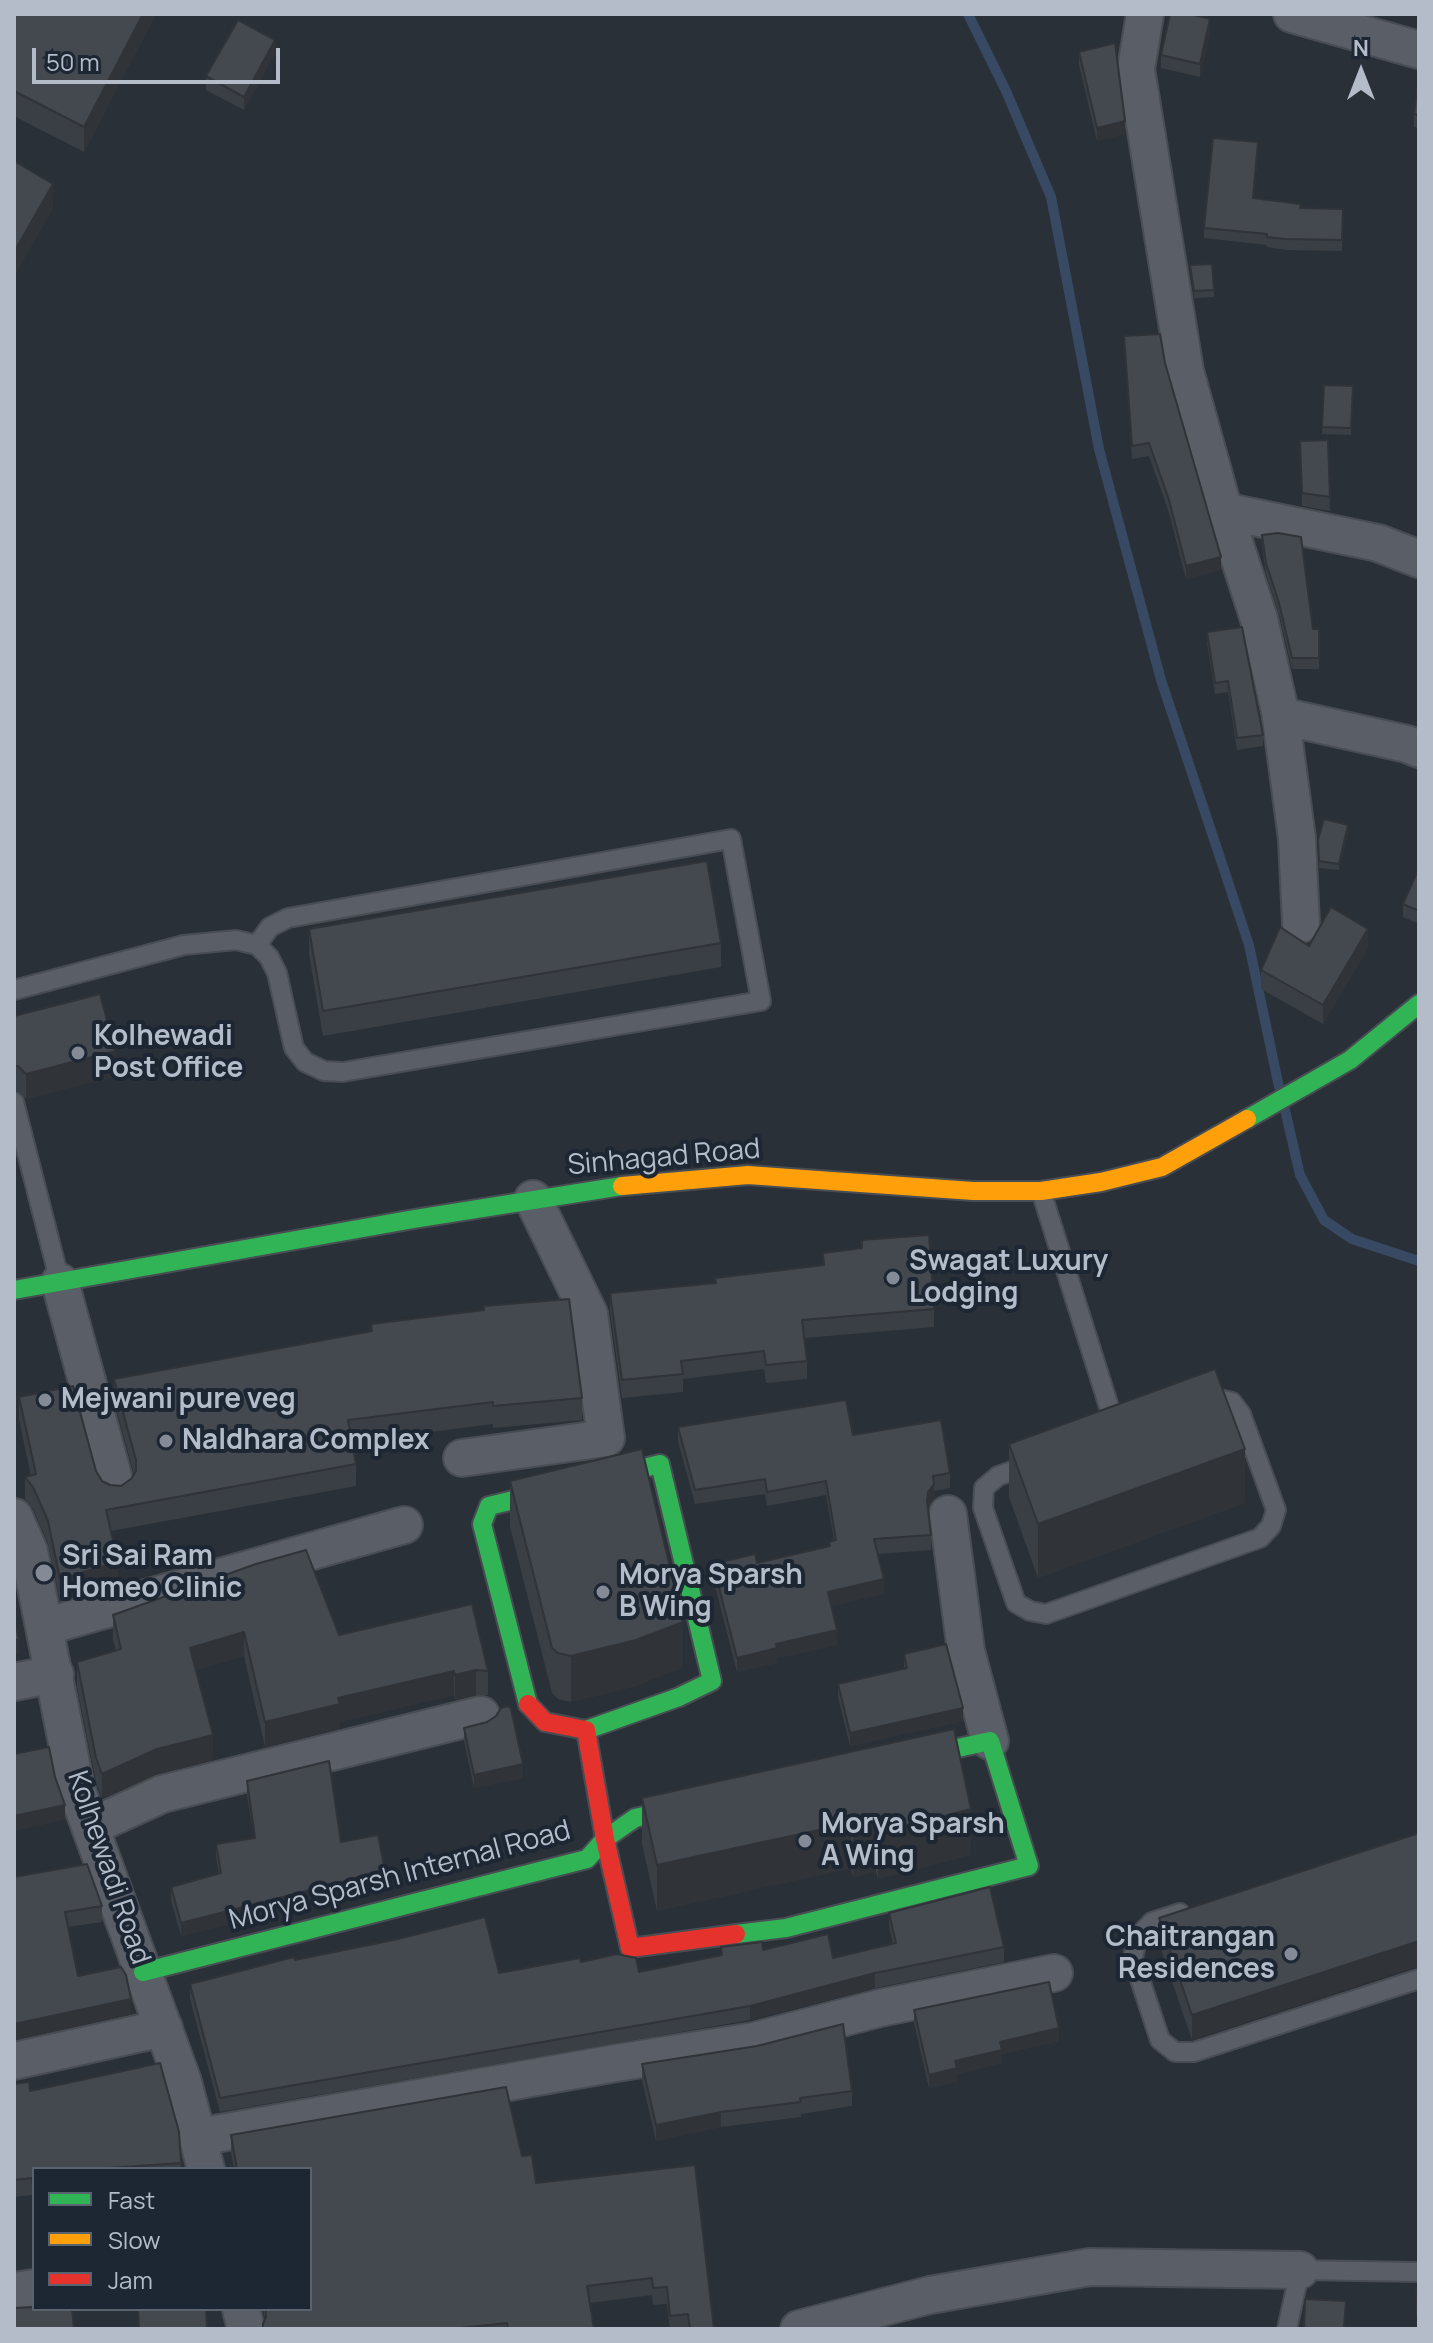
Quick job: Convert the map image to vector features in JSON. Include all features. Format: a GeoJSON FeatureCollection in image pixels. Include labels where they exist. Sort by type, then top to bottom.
{"type":"FeatureCollection","features":[{"type":"Feature","properties":{"kind":"street"},"geometry":{"type":"LineString","coordinates":[[1145,14],[1136,69],[1185,371],[1224,511],[1259,619],[1280,711],[1297,839],[1301,924]]}},
{"type":"Feature","properties":{"kind":"street"},"geometry":{"type":"LineString","coordinates":[[1292,14],[1419,50]]}},
{"type":"Feature","properties":{"kind":"street"},"geometry":{"type":"LineString","coordinates":[[1224,511],[1378,543],[1419,559]]}},
{"type":"Feature","properties":{"kind":"street"},"geometry":{"type":"LineString","coordinates":[[1280,711],[1281,716],[1419,749]]}},
{"type":"Feature","properties":{"kind":"street","name":"Sinhagad Road"},"geometry":{"type":"LineString","coordinates":[[14,1290],[533,1199],[647,1182],[748,1175],[973,1191],[1041,1191],[1101,1182],[1162,1167],[1350,1060],[1419,1004]]}},
{"type":"Feature","properties":{"kind":"street"},"geometry":{"type":"LineString","coordinates":[[462,1458],[606,1438],[589,1314],[533,1199]]}},
{"type":"Feature","properties":{"kind":"street"},"geometry":{"type":"LineString","coordinates":[[60,1282],[116,1487]]}},
{"type":"Feature","properties":{"kind":"street"},"geometry":{"type":"LineString","coordinates":[[660,1464],[712,1681],[679,1697],[586,1730],[545,1722],[525,1701],[482,1524],[489,1506],[660,1464]]}},
{"type":"Feature","properties":{"kind":"street"},"geometry":{"type":"LineString","coordinates":[[586,1730],[605,1839],[630,1948],[801,1924],[1029,1866],[966,1651],[948,1514]]}},
{"type":"Feature","properties":{"kind":"street","name":"Kolhewadi Road"},"geometry":{"type":"LineString","coordinates":[[14,1517],[29,1551],[76,1788],[183,2082],[202,2153]]}},
{"type":"Feature","properties":{"kind":"street"},"geometry":{"type":"LineString","coordinates":[[44,1627],[404,1525]]}},
{"type":"Feature","properties":{"kind":"street"},"geometry":{"type":"LineString","coordinates":[[14,1682],[55,1674]]}},
{"type":"Feature","properties":{"kind":"street"},"geometry":{"type":"LineString","coordinates":[[90,1827],[162,1794],[481,1715]]}},
{"type":"Feature","properties":{"kind":"street"},"geometry":{"type":"LineString","coordinates":[[886,1763],[990,1741]]}},
{"type":"Feature","properties":{"kind":"street","name":"Morya Sparsh Internal Road"},"geometry":{"type":"LineString","coordinates":[[143,1972],[587,1859],[605,1839],[635,1818],[723,1798]]}},
{"type":"Feature","properties":{"kind":"street"},"geometry":{"type":"LineString","coordinates":[[202,2153],[616,2063],[754,2041],[880,2008],[1054,1973]]}},
{"type":"Feature","properties":{"kind":"street"},"geometry":{"type":"LineString","coordinates":[[14,2061],[164,2028]]}},
{"type":"Feature","properties":{"kind":"street"},"geometry":{"type":"LineString","coordinates":[[799,2329],[930,2295],[1090,2267],[1300,2270]]}},
{"type":"Feature","properties":{"kind":"lane"},"geometry":{"type":"LineString","coordinates":[[14,990],[184,945],[236,940],[257,945],[269,957],[277,973],[294,1048],[305,1062],[324,1071],[343,1072],[761,1001],[731,839],[288,918],[270,927],[257,945]]}},
{"type":"Feature","properties":{"kind":"lane"},"geometry":{"type":"LineString","coordinates":[[14,1102],[60,1282]]}},
{"type":"Feature","properties":{"kind":"lane"},"geometry":{"type":"LineString","coordinates":[[1041,1191],[1117,1432]]}},
{"type":"Feature","properties":{"kind":"lane"},"geometry":{"type":"LineString","coordinates":[[1215,1398],[1232,1402],[1241,1414],[1276,1510],[1271,1526],[1260,1538],[1046,1614],[1030,1611],[1016,1603],[983,1508],[984,1488],[998,1476],[1117,1432],[1215,1398]]}},
{"type":"Feature","properties":{"kind":"lane"},"geometry":{"type":"LineString","coordinates":[[1197,1908],[1152,1922],[1137,1938],[1133,1958],[1160,2040],[1175,2052],[1194,2052],[1419,1979]]}},
{"type":"Feature","properties":{"kind":"lane"},"geometry":{"type":"LineString","coordinates":[[1287,2329],[1300,2270],[1419,2272]]}},
{"type":"Feature","properties":{"kind":"building"},"geometry":{"type":"Polygon","coordinates":[[[14,14],[143,14],[84,127],[14,91],[14,14]]]}},
{"type":"Feature","properties":{"kind":"building"},"geometry":{"type":"Polygon","coordinates":[[[1170,14],[1210,19],[1200,64],[1161,55],[1170,14]]]}},
{"type":"Feature","properties":{"kind":"building"},"geometry":{"type":"Polygon","coordinates":[[[238,20],[275,40],[244,97],[206,76],[238,20]]]}},
{"type":"Feature","properties":{"kind":"building"},"geometry":{"type":"Polygon","coordinates":[[[1115,43],[1125,121],[1097,128],[1079,52],[1115,43]]]}},
{"type":"Feature","properties":{"kind":"building"},"geometry":{"type":"Polygon","coordinates":[[[1419,76],[1419,115],[1414,114],[1419,76]]]}},
{"type":"Feature","properties":{"kind":"building"},"geometry":{"type":"Polygon","coordinates":[[[1213,138],[1258,142],[1253,198],[1301,204],[1300,208],[1343,209],[1342,240],[1285,239],[1267,237],[1267,234],[1204,228],[1213,138]]]}},
{"type":"Feature","properties":{"kind":"building"},"geometry":{"type":"Polygon","coordinates":[[[14,161],[53,184],[14,252],[14,161]]]}},
{"type":"Feature","properties":{"kind":"building"},"geometry":{"type":"Polygon","coordinates":[[[1212,264],[1214,290],[1194,291],[1190,265],[1212,264]]]}},
{"type":"Feature","properties":{"kind":"building"},"geometry":{"type":"Polygon","coordinates":[[[1160,334],[1165,363],[1221,557],[1186,566],[1169,500],[1149,443],[1132,446],[1124,336],[1160,334]]]}},
{"type":"Feature","properties":{"kind":"building"},"geometry":{"type":"Polygon","coordinates":[[[1324,385],[1353,386],[1351,428],[1322,427],[1324,385]]]}},
{"type":"Feature","properties":{"kind":"building"},"geometry":{"type":"Polygon","coordinates":[[[1328,440],[1330,497],[1302,493],[1300,441],[1328,440]]]}},
{"type":"Feature","properties":{"kind":"building"},"geometry":{"type":"Polygon","coordinates":[[[1278,533],[1301,537],[1313,629],[1319,629],[1319,658],[1292,658],[1266,563],[1262,535],[1278,533]]]}},
{"type":"Feature","properties":{"kind":"building"},"geometry":{"type":"Polygon","coordinates":[[[1242,627],[1263,735],[1237,738],[1228,681],[1215,683],[1207,632],[1242,627]]]}},
{"type":"Feature","properties":{"kind":"building"},"geometry":{"type":"Polygon","coordinates":[[[1324,819],[1348,825],[1339,864],[1319,861],[1318,840],[1324,819]]]}},
{"type":"Feature","properties":{"kind":"building"},"geometry":{"type":"Polygon","coordinates":[[[707,861],[721,943],[323,1011],[309,929],[707,861]]]}},
{"type":"Feature","properties":{"kind":"building"},"geometry":{"type":"Polygon","coordinates":[[[1419,868],[1419,911],[1403,904],[1419,868]]]}},
{"type":"Feature","properties":{"kind":"building"},"geometry":{"type":"Polygon","coordinates":[[[1331,907],[1368,929],[1323,1005],[1261,970],[1280,927],[1309,946],[1331,907]]]}},
{"type":"Feature","properties":{"kind":"building"},"geometry":{"type":"Polygon","coordinates":[[[100,994],[115,1051],[26,1074],[14,1066],[14,1016],[100,994]]]}},
{"type":"Feature","properties":{"kind":"building"},"geometry":{"type":"Polygon","coordinates":[[[929,1235],[934,1309],[802,1320],[807,1361],[766,1365],[764,1351],[681,1361],[683,1374],[622,1380],[610,1293],[716,1283],[715,1278],[824,1265],[823,1253],[862,1248],[862,1240],[929,1235]]]}},
{"type":"Feature","properties":{"kind":"building"},"geometry":{"type":"Polygon","coordinates":[[[569,1299],[582,1398],[493,1406],[493,1402],[348,1420],[356,1464],[106,1510],[118,1562],[60,1579],[48,1521],[33,1487],[25,1477],[36,1474],[19,1397],[73,1386],[96,1471],[102,1481],[121,1486],[136,1471],[136,1460],[114,1379],[372,1331],[371,1324],[484,1310],[484,1306],[569,1299]]]}},
{"type":"Feature","properties":{"kind":"building"},"geometry":{"type":"Polygon","coordinates":[[[1215,1369],[1245,1449],[1038,1524],[1009,1444],[1215,1369]]]}},
{"type":"Feature","properties":{"kind":"building"},"geometry":{"type":"Polygon","coordinates":[[[846,1400],[853,1435],[941,1420],[950,1473],[933,1476],[934,1484],[928,1492],[931,1535],[874,1539],[884,1579],[828,1592],[837,1630],[776,1644],[777,1648],[737,1658],[713,1564],[755,1554],[757,1563],[830,1546],[829,1542],[836,1540],[826,1481],[767,1492],[765,1479],[695,1490],[678,1427],[846,1400]]]}},
{"type":"Feature","properties":{"kind":"building","name":"Morya Sparsh B Wing"},"geometry":{"type":"Polygon","coordinates":[[[642,1449],[683,1622],[636,1640],[571,1656],[558,1653],[552,1648],[510,1481],[642,1449]]]}},
{"type":"Feature","properties":{"kind":"building"},"geometry":{"type":"Polygon","coordinates":[[[306,1550],[339,1635],[472,1604],[488,1671],[476,1670],[455,1675],[454,1671],[338,1698],[340,1704],[265,1722],[244,1632],[190,1648],[213,1735],[157,1749],[102,1774],[77,1662],[121,1649],[113,1615],[256,1564],[306,1550]]]}},
{"type":"Feature","properties":{"kind":"building"},"geometry":{"type":"Polygon","coordinates":[[[14,1619],[19,1639],[14,1641],[14,1619]]]}},
{"type":"Feature","properties":{"kind":"building"},"geometry":{"type":"Polygon","coordinates":[[[946,1644],[963,1708],[850,1733],[838,1684],[907,1668],[904,1654],[946,1644]]]}},
{"type":"Feature","properties":{"kind":"building"},"geometry":{"type":"Polygon","coordinates":[[[508,1706],[523,1764],[474,1775],[464,1728],[487,1722],[501,1708],[508,1706]]]}},
{"type":"Feature","properties":{"kind":"building"},"geometry":{"type":"Polygon","coordinates":[[[954,1729],[971,1809],[878,1833],[876,1826],[853,1831],[851,1823],[657,1865],[642,1798],[954,1729]]]}},
{"type":"Feature","properties":{"kind":"building"},"geometry":{"type":"Polygon","coordinates":[[[49,1747],[65,1805],[14,1816],[14,1754],[49,1747]]]}},
{"type":"Feature","properties":{"kind":"building"},"geometry":{"type":"Polygon","coordinates":[[[329,1761],[341,1842],[378,1835],[385,1871],[181,1923],[171,1887],[221,1873],[216,1844],[255,1838],[247,1781],[329,1761]]]}},
{"type":"Feature","properties":{"kind":"building","name":"Chaitrangan Residences"},"geometry":{"type":"Polygon","coordinates":[[[1419,1833],[1419,1941],[1192,2015],[1159,1918],[1419,1833]]]}},
{"type":"Feature","properties":{"kind":"building"},"geometry":{"type":"Polygon","coordinates":[[[87,1864],[102,1906],[65,1912],[78,1976],[121,1967],[131,1999],[14,2024],[14,1877],[87,1864]]]}},
{"type":"Feature","properties":{"kind":"building"},"geometry":{"type":"Polygon","coordinates":[[[990,1887],[1004,1947],[875,1973],[750,2006],[220,2098],[190,1984],[294,1957],[295,1960],[398,1939],[485,1917],[499,1973],[617,1954],[636,1958],[639,1972],[722,1955],[721,1947],[762,1942],[763,1950],[828,1934],[833,1958],[896,1943],[889,1913],[990,1887]]]}},
{"type":"Feature","properties":{"kind":"building"},"geometry":{"type":"Polygon","coordinates":[[[1049,1982],[1059,2028],[1000,2042],[1002,2050],[955,2061],[957,2068],[929,2075],[914,2010],[1049,1982]]]}},
{"type":"Feature","properties":{"kind":"building"},"geometry":{"type":"Polygon","coordinates":[[[843,2024],[852,2091],[656,2125],[642,2064],[757,2046],[843,2024]]]}},
{"type":"Feature","properties":{"kind":"building"},"geometry":{"type":"Polygon","coordinates":[[[160,2063],[179,2132],[181,2163],[124,2167],[32,2167],[32,2178],[14,2180],[14,2084],[29,2082],[30,2091],[160,2063]]]}},
{"type":"Feature","properties":{"kind":"building"},"geometry":{"type":"Polygon","coordinates":[[[506,2087],[522,2156],[532,2155],[536,2183],[695,2165],[714,2329],[690,2329],[688,2314],[670,2316],[667,2287],[653,2288],[652,2278],[587,2286],[594,2329],[508,2329],[507,2323],[451,2329],[263,2329],[266,2311],[312,2311],[312,2167],[237,2167],[231,2135],[506,2087]]]}},
{"type":"Feature","properties":{"kind":"building"},"geometry":{"type":"Polygon","coordinates":[[[1419,2290],[1419,2327],[1416,2291],[1419,2290]]]}},
{"type":"Feature","properties":{"kind":"building"},"geometry":{"type":"Polygon","coordinates":[[[1305,2299],[1346,2301],[1344,2327],[1375,2329],[1304,2329],[1305,2299]]]}},
{"type":"Feature","properties":{"kind":"building"},"geometry":{"type":"Polygon","coordinates":[[[14,2308],[72,2311],[74,2329],[14,2329],[14,2308]]]}},
{"type":"Feature","properties":{"kind":"building"},"geometry":{"type":"Polygon","coordinates":[[[138,2311],[206,2311],[207,2329],[139,2329],[138,2311]]]}},
{"type":"Feature","properties":{"kind":"waterway"},"geometry":{"type":"LineString","coordinates":[[968,14],[1006,91],[1051,197],[1099,449],[1161,680],[1249,945],[1279,1087]]}},
{"type":"Feature","properties":{"kind":"waterway"},"geometry":{"type":"LineString","coordinates":[[1285,1110],[1300,1175],[1324,1220],[1352,1239],[1419,1261]]}},
{"type":"Feature","properties":{"kind":"traffic: fast"},"geometry":{"type":"LineString","coordinates":[[1247,1119],[1350,1060],[1419,1004]]}},
{"type":"Feature","properties":{"kind":"traffic: fast"},"geometry":{"type":"LineString","coordinates":[[14,1290],[414,1219],[622,1186]]}},
{"type":"Feature","properties":{"kind":"traffic: fast"},"geometry":{"type":"LineString","coordinates":[[528,1704],[482,1524],[489,1506],[660,1464],[712,1681],[679,1697],[586,1730]]}},
{"type":"Feature","properties":{"kind":"traffic: fast"},"geometry":{"type":"LineString","coordinates":[[736,1934],[786,1928],[1029,1866],[990,1741],[898,1761]]}},
{"type":"Feature","properties":{"kind":"traffic: fast"},"geometry":{"type":"LineString","coordinates":[[143,1972],[587,1859],[605,1839],[635,1818],[701,1803]]}},
{"type":"Feature","properties":{"kind":"traffic: slow"},"geometry":{"type":"LineString","coordinates":[[622,1186],[748,1175],[973,1191],[1041,1191],[1101,1182],[1162,1167],[1247,1119]]}},
{"type":"Feature","properties":{"kind":"traffic: jam"},"geometry":{"type":"LineString","coordinates":[[528,1704],[545,1722],[586,1730],[605,1839],[630,1948],[736,1934]]}},
{"type":"Feature","properties":{"kind":"place","name":"Kolhewadi Post Office"},"geometry":{"type":"Point","coordinates":[78,1053]}},
{"type":"Feature","properties":{"kind":"place","name":"Swagat Luxury Lodging"},"geometry":{"type":"Point","coordinates":[893,1278]}},
{"type":"Feature","properties":{"kind":"place","name":"Mejwani pure veg"},"geometry":{"type":"Point","coordinates":[45,1400]}},
{"type":"Feature","properties":{"kind":"place","name":"Naldhara Complex"},"geometry":{"type":"Point","coordinates":[166,1441]}},
{"type":"Feature","properties":{"kind":"place","name":"Sri Sai Ram Homeo Clinic"},"geometry":{"type":"Point","coordinates":[44,1573]}},
{"type":"Feature","properties":{"kind":"place","name":"Morya Sparsh B Wing"},"geometry":{"type":"Point","coordinates":[603,1592]}},
{"type":"Feature","properties":{"kind":"place","name":"Morya Sparsh A Wing"},"geometry":{"type":"Point","coordinates":[805,1841]}},
{"type":"Feature","properties":{"kind":"place","name":"Chaitrangan Residences"},"geometry":{"type":"Point","coordinates":[1291,1954]}}]}
